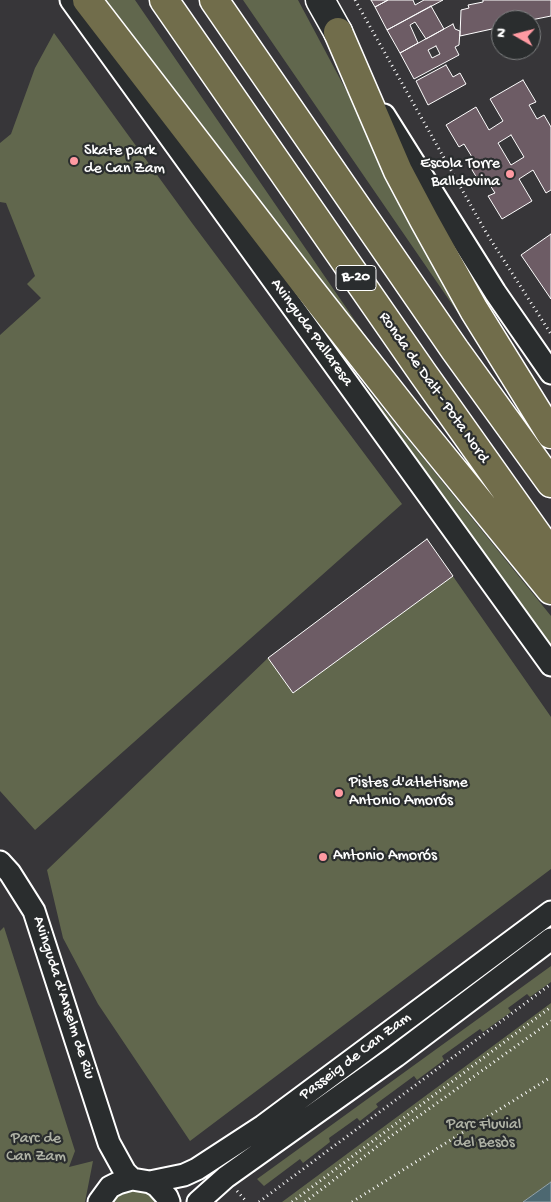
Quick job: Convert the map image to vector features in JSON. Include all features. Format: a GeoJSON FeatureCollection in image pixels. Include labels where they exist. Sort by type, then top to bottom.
{"type":"FeatureCollection","features":[{"type":"Feature","properties":{"kind":"highway"},"geometry":{"type":"LineString","coordinates":[[87,0],[334,321],[551,590]]}},
{"type":"Feature","properties":{"kind":"highway","name":"Ronda de Dalt - Pota Nord"},"geometry":{"type":"LineString","coordinates":[[164,0],[388,324],[551,554]]}},
{"type":"Feature","properties":{"kind":"highway","name":"B-20"},"geometry":{"type":"LineString","coordinates":[[214,0],[551,484]]}},
{"type":"Feature","properties":{"kind":"highway"},"geometry":{"type":"LineString","coordinates":[[338,32],[398,171],[474,310],[551,434]]}},
{"type":"Feature","properties":{"kind":"street","name":"Avinguda Pallaresa"},"geometry":{"type":"LineString","coordinates":[[71,0],[551,665]]}},
{"type":"Feature","properties":{"kind":"street"},"geometry":{"type":"LineString","coordinates":[[320,0],[389,123],[495,292],[551,373]]}},
{"type":"Feature","properties":{"kind":"street","name":"Avinguda d'Anselm de Riu"},"geometry":{"type":"LineString","coordinates":[[0,862],[10,873],[34,911],[109,1143],[132,1182],[158,1186],[168,1196],[169,1202]]}},
{"type":"Feature","properties":{"kind":"street","name":"Passeig de Can Zam"},"geometry":{"type":"LineString","coordinates":[[132,1182],[184,1175],[197,1169],[263,1126],[551,912]]}},
{"type":"Feature","properties":{"kind":"street","name":"Passeig de Can Zam"},"geometry":{"type":"LineString","coordinates":[[198,1202],[226,1177],[388,1062],[551,939]]}},
{"type":"Feature","properties":{"kind":"street"},"geometry":{"type":"LineString","coordinates":[[99,1202],[110,1187],[132,1182]]}},
{"type":"Feature","properties":{"kind":"path"},"geometry":{"type":"LineString","coordinates":[[355,0],[487,234],[551,334]]}},
{"type":"Feature","properties":{"kind":"path"},"geometry":{"type":"LineString","coordinates":[[259,1202],[551,984]]}},
{"type":"Feature","properties":{"kind":"path"},"geometry":{"type":"LineString","coordinates":[[292,1202],[551,1007]]}},
{"type":"Feature","properties":{"kind":"path"},"geometry":{"type":"LineString","coordinates":[[305,1202],[387,1139],[551,1021]]}},
{"type":"Feature","properties":{"kind":"path"},"geometry":{"type":"LineString","coordinates":[[352,1202],[551,1077]]}},
{"type":"Feature","properties":{"kind":"path"},"geometry":{"type":"LineString","coordinates":[[234,1187],[247,1202]]}},
{"type":"Feature","properties":{"kind":"green space"},"geometry":{"type":"Polygon","coordinates":[[[99,0],[135,0],[413,405],[99,0]]]}},
{"type":"Feature","properties":{"kind":"green space"},"geometry":{"type":"Polygon","coordinates":[[[243,0],[298,0],[489,358],[243,0]]]}},
{"type":"Feature","properties":{"kind":"green space"},"geometry":{"type":"Polygon","coordinates":[[[54,33],[192,223],[402,504],[35,830],[0,791],[0,335],[41,298],[27,284],[35,276],[6,203],[0,202],[0,143],[11,134],[35,68],[54,33]]]}},
{"type":"Feature","properties":{"kind":"green space"},"geometry":{"type":"Polygon","coordinates":[[[360,380],[551,616],[551,645],[360,380]]]}},
{"type":"Feature","properties":{"kind":"green space","name":"Pistes d'atletisme Antonio Amorós"},"geometry":{"type":"Polygon","coordinates":[[[427,539],[551,717],[551,869],[190,1141],[98,1004],[63,938],[47,870],[268,658],[427,539]]]}},
{"type":"Feature","properties":{"kind":"green space","name":"Parc de Can Zam"},"geometry":{"type":"Polygon","coordinates":[[[4,927],[75,1151],[69,1167],[93,1161],[85,1202],[0,1202],[0,931],[4,927]]]}},
{"type":"Feature","properties":{"kind":"green space"},"geometry":{"type":"Polygon","coordinates":[[[551,966],[551,982],[530,997],[527,994],[508,1008],[511,1012],[483,1032],[480,1029],[442,1056],[444,1060],[417,1080],[414,1076],[376,1104],[378,1107],[360,1121],[357,1118],[329,1138],[330,1142],[303,1163],[300,1159],[264,1186],[257,1179],[551,966]]]}},
{"type":"Feature","properties":{"kind":"green space","name":"Parc Fluvial del Besòs"},"geometry":{"type":"Polygon","coordinates":[[[551,1003],[551,1182],[523,1202],[282,1202],[551,1003]]]}},
{"type":"Feature","properties":{"kind":"green space"},"geometry":{"type":"Polygon","coordinates":[[[137,1188],[148,1191],[159,1202],[111,1202],[115,1196],[125,1190],[137,1188]]]}},
{"type":"Feature","properties":{"kind":"water"},"geometry":{"type":"Polygon","coordinates":[[[551,1182],[551,1202],[523,1202],[551,1182]]]}},
{"type":"Feature","properties":{"kind":"building"},"geometry":{"type":"Polygon","coordinates":[[[371,0],[388,0],[375,7],[371,0]]]}},
{"type":"Feature","properties":{"kind":"building"},"geometry":{"type":"Polygon","coordinates":[[[388,0],[413,0],[415,5],[424,0],[443,0],[387,30],[375,7],[388,0]]]}},
{"type":"Feature","properties":{"kind":"building"},"geometry":{"type":"Polygon","coordinates":[[[483,0],[551,0],[551,16],[541,18],[541,10],[491,10],[491,29],[460,36],[461,10],[469,8],[468,5],[483,2],[483,0]]]}},
{"type":"Feature","properties":{"kind":"building"},"geometry":{"type":"Polygon","coordinates":[[[431,6],[444,29],[426,39],[415,22],[410,25],[418,43],[400,53],[387,30],[431,6]]]}},
{"type":"Feature","properties":{"kind":"building"},"geometry":{"type":"Polygon","coordinates":[[[453,24],[455,29],[460,31],[459,45],[455,47],[459,55],[414,79],[400,53],[453,24]],[[436,46],[428,50],[432,58],[440,54],[436,46]]]}},
{"type":"Feature","properties":{"kind":"building"},"geometry":{"type":"Polygon","coordinates":[[[446,65],[453,77],[460,73],[466,84],[428,105],[416,81],[446,65]]]}},
{"type":"Feature","properties":{"kind":"building"},"geometry":{"type":"Polygon","coordinates":[[[523,80],[536,102],[529,105],[537,119],[544,115],[551,127],[551,190],[546,193],[533,170],[519,179],[532,201],[502,219],[488,196],[495,193],[486,179],[480,183],[466,160],[472,157],[464,144],[459,147],[446,125],[476,107],[489,130],[503,121],[490,99],[523,80]],[[511,135],[498,143],[511,165],[524,157],[511,135]]]}},
{"type":"Feature","properties":{"kind":"building"},"geometry":{"type":"Polygon","coordinates":[[[551,234],[551,299],[521,255],[551,234]]]}},
{"type":"Feature","properties":{"kind":"building"},"geometry":{"type":"Polygon","coordinates":[[[427,539],[453,576],[293,693],[268,658],[427,539]]]}},
{"type":"Feature","properties":{"kind":"place","name":"Skate park de Can Zam"},"geometry":{"type":"Point","coordinates":[74,161]}},
{"type":"Feature","properties":{"kind":"place","name":"Escola Torre Balldovina"},"geometry":{"type":"Point","coordinates":[510,174]}},
{"type":"Feature","properties":{"kind":"place","name":"Pistes d'atletisme Antonio Amorós"},"geometry":{"type":"Point","coordinates":[339,793]}},
{"type":"Feature","properties":{"kind":"place","name":"Antonio Amorós"},"geometry":{"type":"Point","coordinates":[323,857]}}]}
